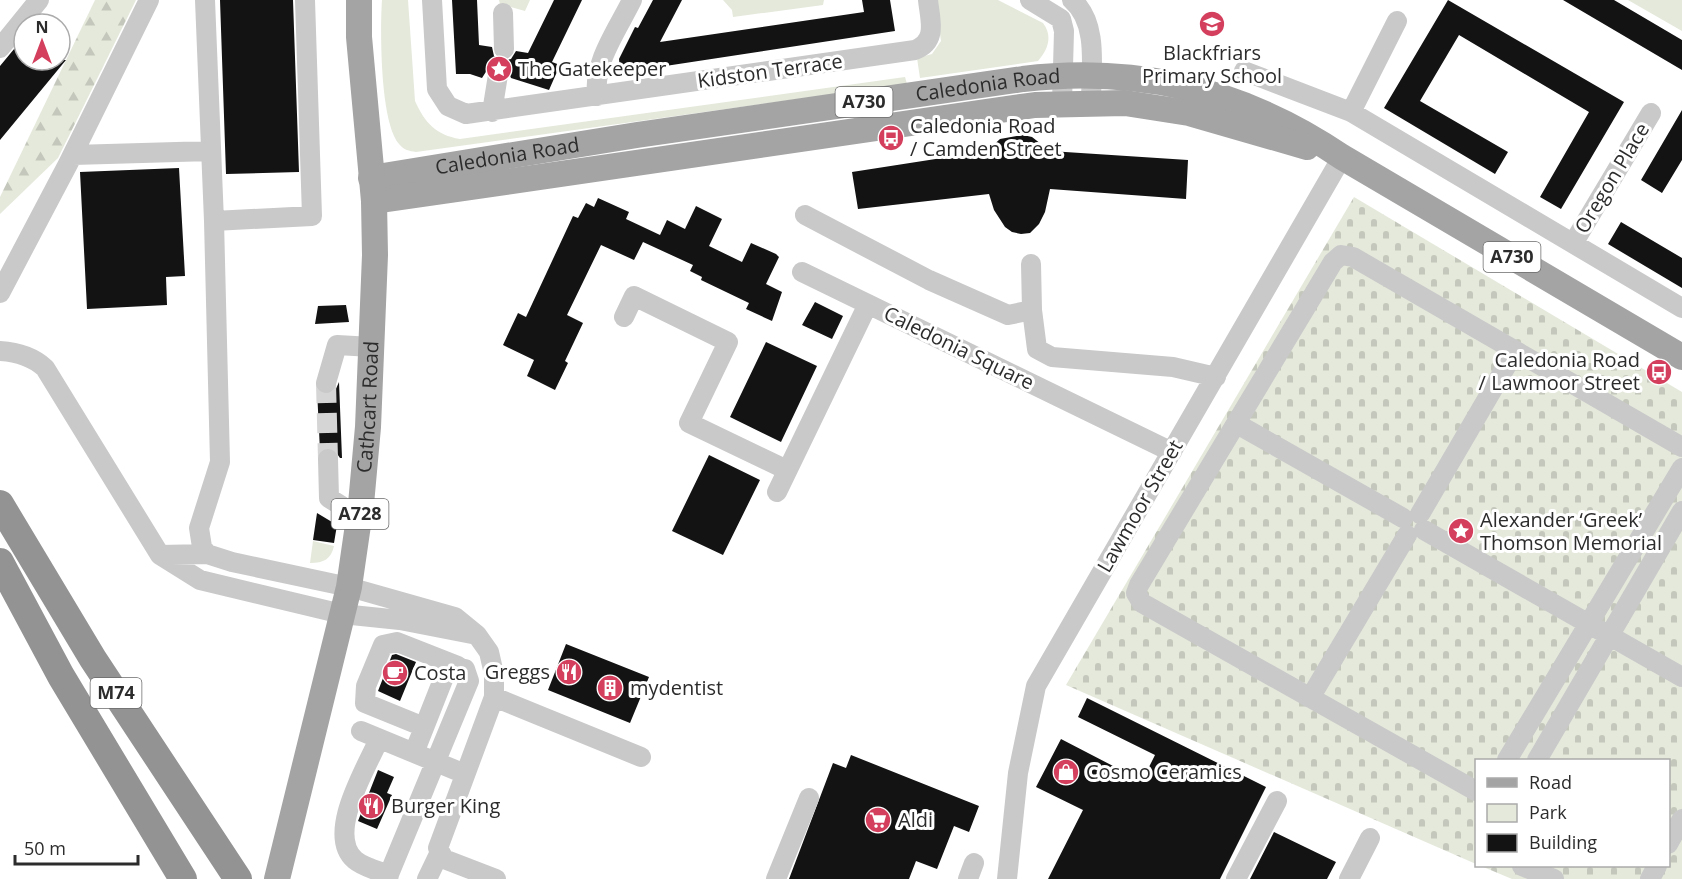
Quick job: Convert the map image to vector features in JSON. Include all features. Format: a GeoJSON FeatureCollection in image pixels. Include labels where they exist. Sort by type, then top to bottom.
{"type":"FeatureCollection","features":[{"type":"Feature","properties":{"kind":"highway","name":"M74"},"geometry":{"type":"LineString","coordinates":[[0,504],[93,658],[238,879]]}},
{"type":"Feature","properties":{"kind":"highway","name":"M74"},"geometry":{"type":"LineString","coordinates":[[0,562],[61,675],[183,879]]}},
{"type":"Feature","properties":{"kind":"main road","name":"Cathcart Road"},"geometry":{"type":"LineString","coordinates":[[278,879],[349,587],[360,517],[372,347],[373,190],[358,37],[359,0]]}},
{"type":"Feature","properties":{"kind":"main road","name":"Caledonia Road"},"geometry":{"type":"LineString","coordinates":[[373,190],[671,130],[1062,74],[1125,76],[1194,88],[1254,108],[1304,131],[1342,157],[1682,357]]}},
{"type":"Feature","properties":{"kind":"main road","name":"Caledonia Road"},"geometry":{"type":"LineString","coordinates":[[373,190],[962,114],[1090,102],[1125,103],[1189,113],[1342,157]]}},
{"type":"Feature","properties":{"kind":"street"},"geometry":{"type":"LineString","coordinates":[[0,48],[39,0]]}},
{"type":"Feature","properties":{"kind":"street"},"geometry":{"type":"LineString","coordinates":[[0,292],[73,155],[150,0]]}},
{"type":"Feature","properties":{"kind":"street"},"geometry":{"type":"LineString","coordinates":[[205,0],[214,221],[220,462],[199,528],[202,547],[207,554]]}},
{"type":"Feature","properties":{"kind":"street"},"geometry":{"type":"LineString","coordinates":[[214,221],[312,216],[305,0]]}},
{"type":"Feature","properties":{"kind":"street","name":"Kidston Terrace"},"geometry":{"type":"LineString","coordinates":[[432,0],[437,89],[448,106],[466,114],[915,50],[925,46],[931,35],[928,0]]}},
{"type":"Feature","properties":{"kind":"street"},"geometry":{"type":"LineString","coordinates":[[597,96],[598,75],[602,61],[632,0]]}},
{"type":"Feature","properties":{"kind":"street"},"geometry":{"type":"LineString","coordinates":[[1030,0],[1061,19],[1064,31],[1062,103]]}},
{"type":"Feature","properties":{"kind":"street"},"geometry":{"type":"LineString","coordinates":[[1072,0],[1082,9],[1088,23],[1090,102]]}},
{"type":"Feature","properties":{"kind":"street"},"geometry":{"type":"LineString","coordinates":[[503,13],[504,49]]}},
{"type":"Feature","properties":{"kind":"street"},"geometry":{"type":"LineString","coordinates":[[1351,112],[1397,21]]}},
{"type":"Feature","properties":{"kind":"street"},"geometry":{"type":"LineString","coordinates":[[1244,71],[1351,112],[1682,308]]}},
{"type":"Feature","properties":{"kind":"street"},"geometry":{"type":"LineString","coordinates":[[492,112],[498,75]]}},
{"type":"Feature","properties":{"kind":"street","name":"Oregon Place"},"geometry":{"type":"LineString","coordinates":[[1574,242],[1651,113]]}},
{"type":"Feature","properties":{"kind":"street"},"geometry":{"type":"LineString","coordinates":[[73,155],[211,151]]}},
{"type":"Feature","properties":{"kind":"street","name":"Lawmoor Street"},"geometry":{"type":"LineString","coordinates":[[1007,879],[1018,773],[1036,686],[1342,157]]}},
{"type":"Feature","properties":{"kind":"street"},"geometry":{"type":"LineString","coordinates":[[805,215],[929,280],[1008,315],[1032,310]]}},
{"type":"Feature","properties":{"kind":"street"},"geometry":{"type":"LineString","coordinates":[[1475,790],[1159,613],[1138,598],[1139,585],[1333,262],[1341,255],[1353,256],[1682,447]]}},
{"type":"Feature","properties":{"kind":"street"},"geometry":{"type":"LineString","coordinates":[[1031,264],[1032,310],[1037,349],[1052,357],[1173,367],[1216,377]]}},
{"type":"Feature","properties":{"kind":"street"},"geometry":{"type":"LineString","coordinates":[[802,272],[868,304]]}},
{"type":"Feature","properties":{"kind":"street"},"geometry":{"type":"LineString","coordinates":[[624,316],[634,296],[728,342],[689,423],[787,470]]}},
{"type":"Feature","properties":{"kind":"street","name":"Caledonia Square"},"geometry":{"type":"LineString","coordinates":[[777,492],[868,304],[1172,452]]}},
{"type":"Feature","properties":{"kind":"street"},"geometry":{"type":"LineString","coordinates":[[326,383],[337,345],[372,347]]}},
{"type":"Feature","properties":{"kind":"street"},"geometry":{"type":"LineString","coordinates":[[0,351],[38,361],[45,368],[160,555],[200,580],[342,614],[400,620],[477,635]]}},
{"type":"Feature","properties":{"kind":"street"},"geometry":{"type":"LineString","coordinates":[[1310,698],[1515,351]]}},
{"type":"Feature","properties":{"kind":"street"},"geometry":{"type":"LineString","coordinates":[[1237,424],[1682,677]]}},
{"type":"Feature","properties":{"kind":"street"},"geometry":{"type":"LineString","coordinates":[[328,459],[329,498],[360,517]]}},
{"type":"Feature","properties":{"kind":"street"},"geometry":{"type":"LineString","coordinates":[[1508,759],[1682,468]]}},
{"type":"Feature","properties":{"kind":"street"},"geometry":{"type":"LineString","coordinates":[[1539,759],[1682,511]]}},
{"type":"Feature","properties":{"kind":"street"},"geometry":{"type":"LineString","coordinates":[[160,555],[207,554],[349,587],[455,617],[477,635],[489,652],[494,674],[494,697],[438,840],[439,854],[427,879]]}},
{"type":"Feature","properties":{"kind":"street"},"geometry":{"type":"LineString","coordinates":[[379,738],[346,816],[344,843],[356,861],[388,877],[469,681],[465,669],[458,666],[397,642],[383,645],[366,686],[365,703],[424,727]]}},
{"type":"Feature","properties":{"kind":"street"},"geometry":{"type":"LineString","coordinates":[[414,753],[446,672],[450,666],[458,666]]}},
{"type":"Feature","properties":{"kind":"street"},"geometry":{"type":"LineString","coordinates":[[494,697],[641,757]]}},
{"type":"Feature","properties":{"kind":"street"},"geometry":{"type":"LineString","coordinates":[[361,731],[465,774]]}},
{"type":"Feature","properties":{"kind":"street"},"geometry":{"type":"LineString","coordinates":[[776,879],[809,798]]}},
{"type":"Feature","properties":{"kind":"street"},"geometry":{"type":"LineString","coordinates":[[1236,879],[1277,801]]}},
{"type":"Feature","properties":{"kind":"street"},"geometry":{"type":"LineString","coordinates":[[1670,840],[1682,819]]}},
{"type":"Feature","properties":{"kind":"street"},"geometry":{"type":"LineString","coordinates":[[1349,879],[1370,838]]}},
{"type":"Feature","properties":{"kind":"street"},"geometry":{"type":"LineString","coordinates":[[439,854],[444,859],[496,879]]}},
{"type":"Feature","properties":{"kind":"street"},"geometry":{"type":"LineString","coordinates":[[1524,867],[1554,879]]}},
{"type":"Feature","properties":{"kind":"green space"},"geometry":{"type":"Polygon","coordinates":[[[95,0],[136,0],[58,158],[0,214],[0,197],[60,72],[72,72],[72,48],[95,0]]]}},
{"type":"Feature","properties":{"kind":"green space"},"geometry":{"type":"Polygon","coordinates":[[[382,0],[408,0],[415,101],[432,127],[460,139],[905,77],[907,84],[413,152],[399,144],[388,117],[383,75],[382,0]]]}},
{"type":"Feature","properties":{"kind":"green space"},"geometry":{"type":"Polygon","coordinates":[[[499,0],[530,0],[525,11],[500,4],[499,0]]]}},
{"type":"Feature","properties":{"kind":"green space"},"geometry":{"type":"Polygon","coordinates":[[[723,0],[824,0],[823,5],[733,17],[732,10],[723,0]]]}},
{"type":"Feature","properties":{"kind":"green space"},"geometry":{"type":"Polygon","coordinates":[[[935,0],[998,0],[1043,23],[1048,33],[1047,48],[1038,61],[920,78],[917,58],[932,54],[941,41],[935,0]]]}},
{"type":"Feature","properties":{"kind":"green space"},"geometry":{"type":"Polygon","coordinates":[[[1628,0],[1682,0],[1682,31],[1628,0]]]}},
{"type":"Feature","properties":{"kind":"green space"},"geometry":{"type":"Polygon","coordinates":[[[1354,197],[1682,392],[1682,879],[1512,879],[1483,867],[1670,867],[1670,759],[1475,759],[1475,864],[1066,685],[1354,197]]]}},
{"type":"Feature","properties":{"kind":"green space"},"geometry":{"type":"Polygon","coordinates":[[[313,541],[334,546],[326,559],[310,563],[313,541]]]}},
{"type":"Feature","properties":{"kind":"building"},"geometry":{"type":"Polygon","coordinates":[[[220,0],[293,0],[299,172],[226,174],[220,0]]]}},
{"type":"Feature","properties":{"kind":"building"},"geometry":{"type":"Polygon","coordinates":[[[452,0],[477,0],[479,45],[492,47],[494,56],[504,61],[511,59],[516,51],[528,53],[554,0],[582,0],[552,62],[560,65],[549,90],[511,78],[506,66],[499,63],[489,67],[482,78],[470,74],[456,74],[452,0]]]}},
{"type":"Feature","properties":{"kind":"building"},"geometry":{"type":"Polygon","coordinates":[[[653,0],[682,0],[660,42],[864,12],[862,0],[890,0],[895,31],[626,72],[620,70],[619,59],[635,27],[638,28],[653,0]]]}},
{"type":"Feature","properties":{"kind":"building"},"geometry":{"type":"Polygon","coordinates":[[[1448,0],[1624,102],[1561,209],[1540,197],[1589,112],[1459,35],[1420,101],[1508,152],[1495,174],[1384,108],[1448,0]]]}},
{"type":"Feature","properties":{"kind":"building"},"geometry":{"type":"Polygon","coordinates":[[[1563,0],[1614,0],[1682,40],[1682,70],[1563,0]]]}},
{"type":"Feature","properties":{"kind":"building"},"geometry":{"type":"Polygon","coordinates":[[[12,52],[12,72],[56,72],[0,140],[0,66],[12,52]]]}},
{"type":"Feature","properties":{"kind":"building"},"geometry":{"type":"Polygon","coordinates":[[[1682,110],[1682,160],[1662,193],[1641,180],[1682,110]]]}},
{"type":"Feature","properties":{"kind":"building"},"geometry":{"type":"Polygon","coordinates":[[[1023,135],[1032,137],[1050,151],[1188,160],[1186,199],[1050,189],[1045,212],[1039,224],[1030,233],[1021,234],[1005,227],[994,210],[989,194],[858,209],[852,172],[987,151],[1000,139],[1023,135]]]}},
{"type":"Feature","properties":{"kind":"building"},"geometry":{"type":"Polygon","coordinates":[[[179,168],[185,276],[166,277],[167,305],[87,309],[80,172],[179,168]]]}},
{"type":"Feature","properties":{"kind":"building"},"geometry":{"type":"Polygon","coordinates":[[[598,198],[629,212],[626,219],[660,235],[667,220],[685,229],[696,206],[722,219],[709,246],[742,262],[751,243],[776,254],[779,257],[766,284],[782,292],[772,321],[746,309],[749,303],[701,280],[702,277],[690,271],[693,265],[643,242],[634,260],[601,245],[567,315],[583,323],[565,361],[568,363],[555,390],[527,376],[534,360],[503,345],[518,313],[526,317],[573,216],[578,218],[586,203],[594,207],[598,198]]]}},
{"type":"Feature","properties":{"kind":"building"},"geometry":{"type":"Polygon","coordinates":[[[1621,222],[1682,258],[1682,288],[1608,244],[1621,222]]]}},
{"type":"Feature","properties":{"kind":"building"},"geometry":{"type":"Polygon","coordinates":[[[815,302],[843,316],[832,339],[802,325],[815,302]]]}},
{"type":"Feature","properties":{"kind":"building"},"geometry":{"type":"Polygon","coordinates":[[[346,305],[349,322],[315,324],[318,306],[346,305]]]}},
{"type":"Feature","properties":{"kind":"building"},"geometry":{"type":"Polygon","coordinates":[[[766,342],[817,366],[781,442],[730,417],[766,342]]]}},
{"type":"Feature","properties":{"kind":"building"},"geometry":{"type":"Polygon","coordinates":[[[339,382],[342,458],[333,448],[327,447],[320,451],[317,390],[322,394],[329,394],[335,391],[339,382]]]}},
{"type":"Feature","properties":{"kind":"building"},"geometry":{"type":"Polygon","coordinates":[[[709,455],[760,480],[723,555],[672,531],[709,455]]]}},
{"type":"Feature","properties":{"kind":"building"},"geometry":{"type":"Polygon","coordinates":[[[317,513],[337,525],[334,543],[313,540],[317,513]]]}},
{"type":"Feature","properties":{"kind":"building"},"geometry":{"type":"Polygon","coordinates":[[[566,644],[649,677],[630,723],[548,690],[566,644]]]}},
{"type":"Feature","properties":{"kind":"building","name":"Costa"},"geometry":{"type":"Polygon","coordinates":[[[396,654],[416,662],[400,701],[378,691],[392,655],[396,654]]]}},
{"type":"Feature","properties":{"kind":"building"},"geometry":{"type":"Polygon","coordinates":[[[1087,698],[1266,787],[1220,879],[1048,879],[1083,810],[1036,787],[1061,739],[1142,781],[1155,755],[1078,717],[1087,698]]]}},
{"type":"Feature","properties":{"kind":"building"},"geometry":{"type":"Polygon","coordinates":[[[851,755],[979,806],[969,832],[954,826],[937,869],[916,861],[909,879],[789,879],[833,763],[846,768],[851,755]]]}},
{"type":"Feature","properties":{"kind":"building","name":"Burger King"},"geometry":{"type":"Polygon","coordinates":[[[378,770],[394,777],[387,793],[392,795],[377,829],[358,821],[378,770]]]}},
{"type":"Feature","properties":{"kind":"building"},"geometry":{"type":"Polygon","coordinates":[[[1274,832],[1336,862],[1327,879],[1250,879],[1274,832]]]}},
{"type":"Feature","properties":{"kind":"tunnel"},"geometry":{"type":"LineString","coordinates":[[326,383],[328,459]]}},
{"type":"Feature","properties":{"kind":"place","name":"Blackfriars Primary School"},"geometry":{"type":"Point","coordinates":[1212,24]}},
{"type":"Feature","properties":{"kind":"place","name":"The Gatekeeper"},"geometry":{"type":"Point","coordinates":[499,69]}},
{"type":"Feature","properties":{"kind":"place","name":"Caledonia Road / Camden Street"},"geometry":{"type":"Point","coordinates":[891,138]}},
{"type":"Feature","properties":{"kind":"place","name":"Caledonia Road / Lawmoor Street"},"geometry":{"type":"Point","coordinates":[1659,372]}},
{"type":"Feature","properties":{"kind":"place","name":"Alexander ‘Greek’ Thomson Memorial"},"geometry":{"type":"Point","coordinates":[1461,531]}},
{"type":"Feature","properties":{"kind":"place","name":"Greggs"},"geometry":{"type":"Point","coordinates":[569,672]}},
{"type":"Feature","properties":{"kind":"place","name":"Costa"},"geometry":{"type":"Point","coordinates":[395,673]}},
{"type":"Feature","properties":{"kind":"place","name":"mydentist"},"geometry":{"type":"Point","coordinates":[610,688]}},
{"type":"Feature","properties":{"kind":"place","name":"Cosmo Ceramics"},"geometry":{"type":"Point","coordinates":[1066,772]}},
{"type":"Feature","properties":{"kind":"place","name":"Burger King"},"geometry":{"type":"Point","coordinates":[371,806]}},
{"type":"Feature","properties":{"kind":"place","name":"Aldi"},"geometry":{"type":"Point","coordinates":[878,820]}}]}
